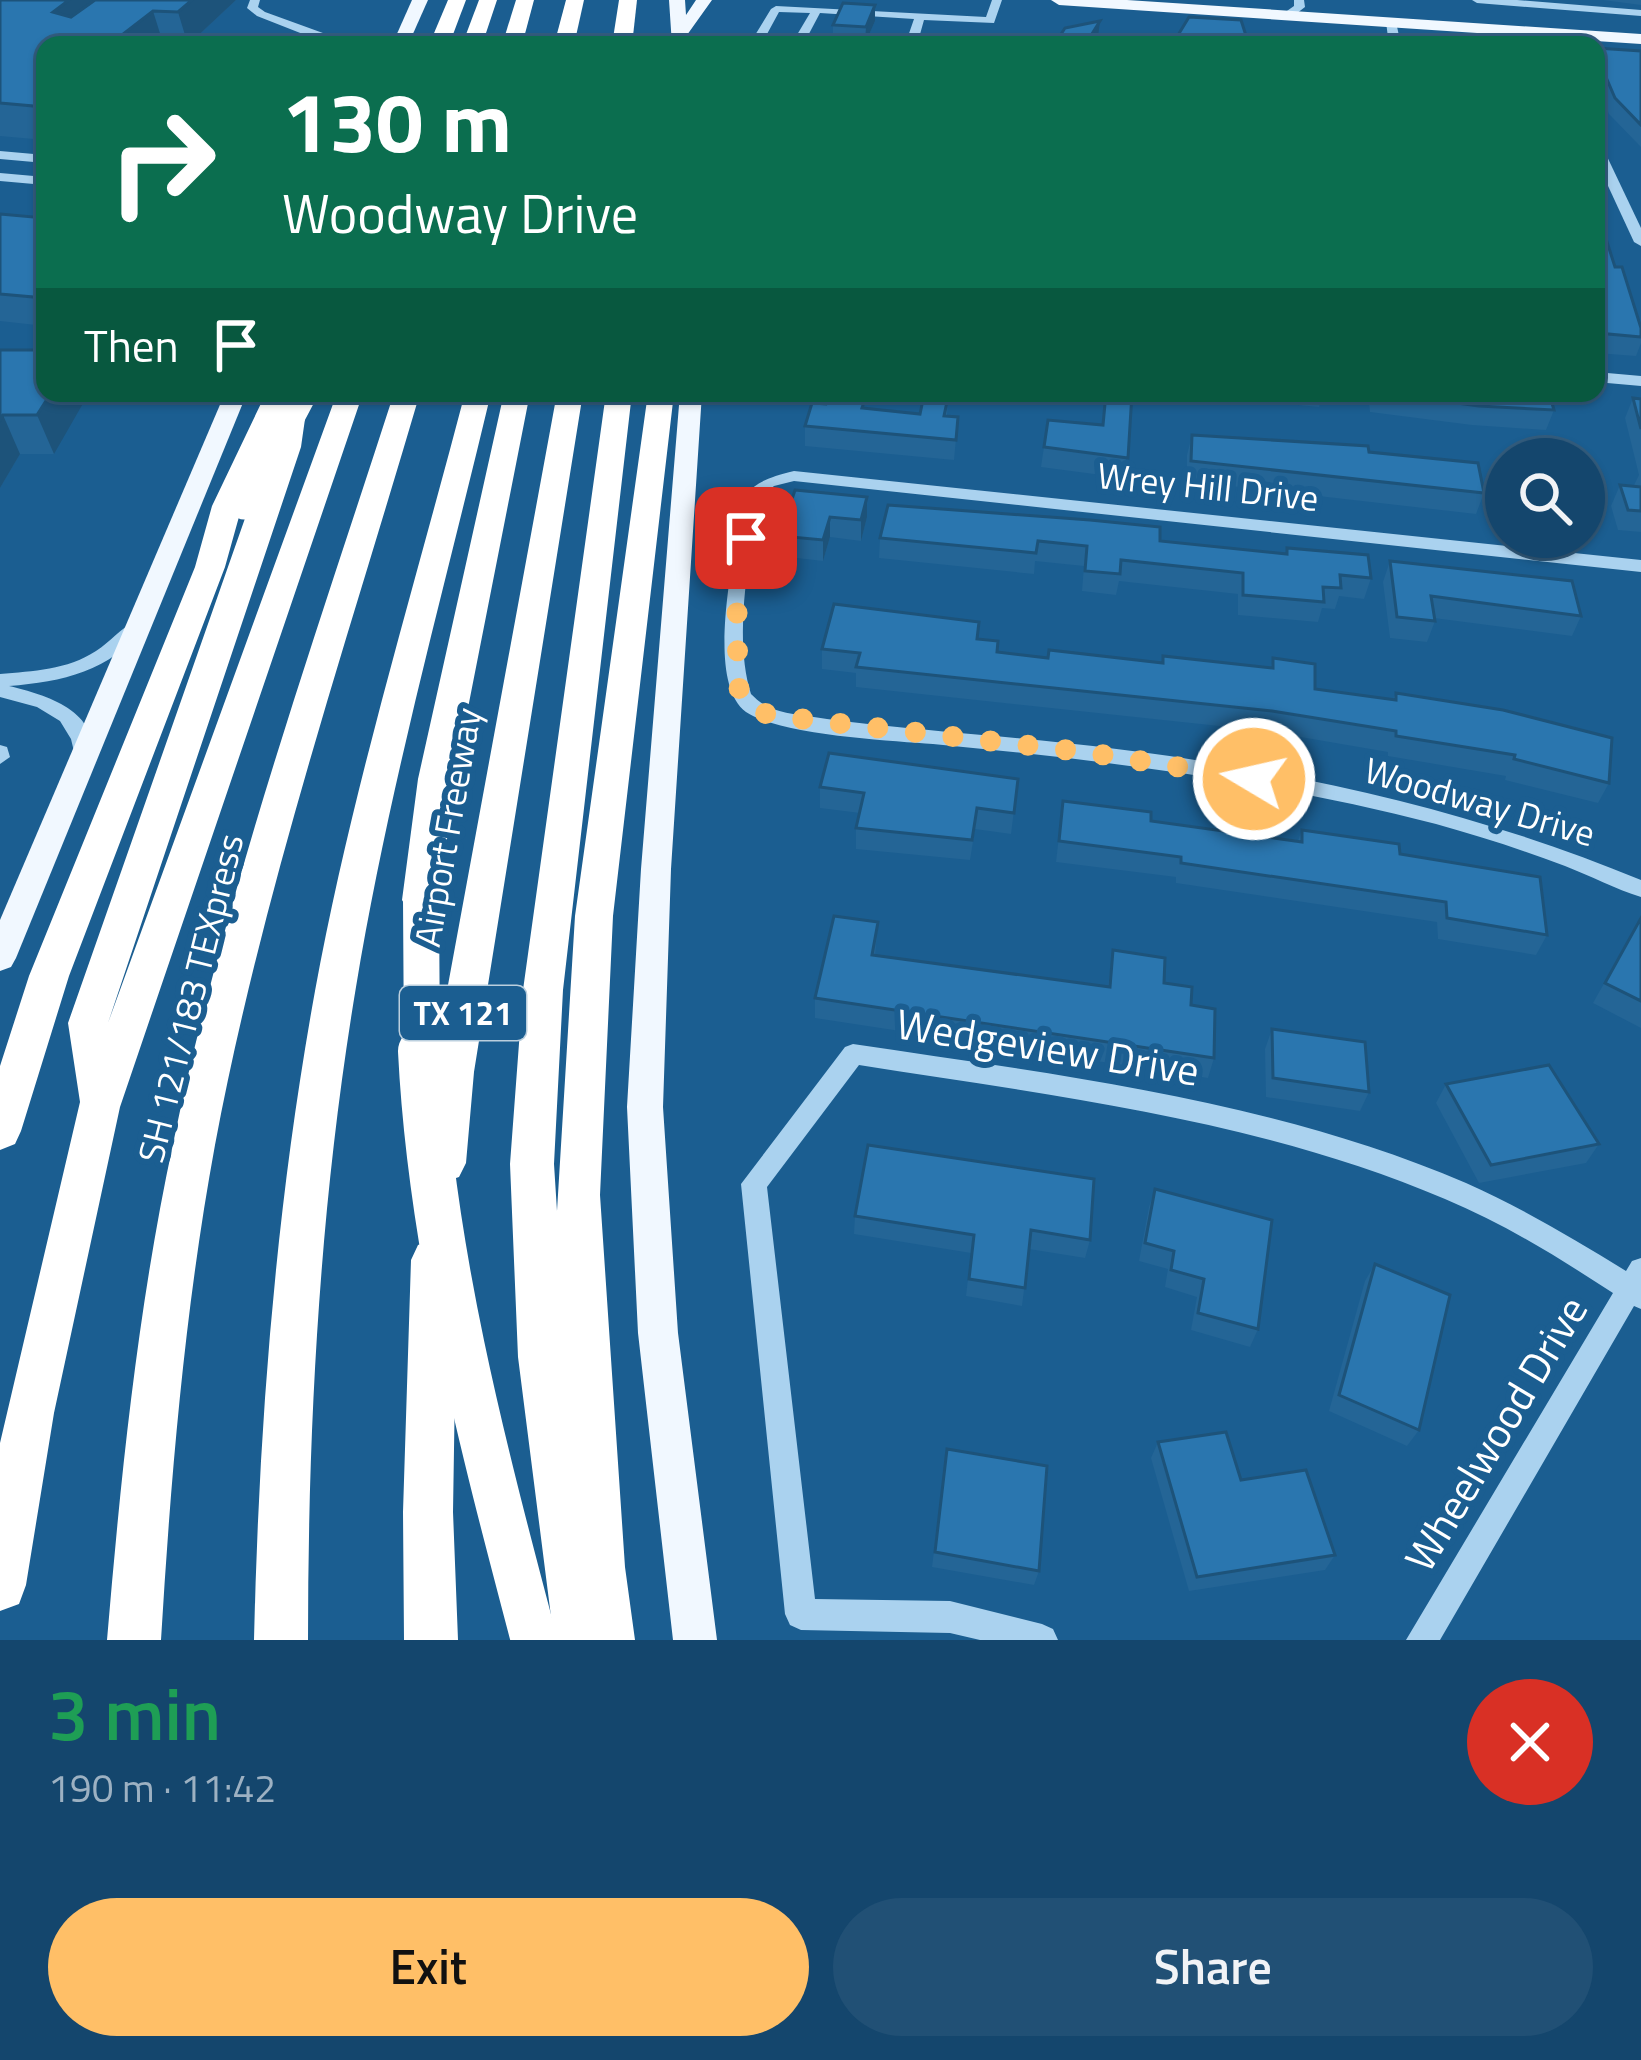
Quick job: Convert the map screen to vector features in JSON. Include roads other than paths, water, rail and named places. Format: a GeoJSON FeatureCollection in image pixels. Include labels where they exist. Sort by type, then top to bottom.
{"type":"FeatureCollection","features":[{"type":"Feature","properties":{"kind":"highway"},"geometry":{"type":"LineString","coordinates":[[443,36],[456,0]]}},
{"type":"Feature","properties":{"kind":"highway"},"geometry":{"type":"LineString","coordinates":[[515,36],[526,0]]}},
{"type":"Feature","properties":{"kind":"highway"},"geometry":{"type":"LineString","coordinates":[[566,36],[575,0]]}},
{"type":"Feature","properties":{"kind":"highway"},"geometry":{"type":"LineString","coordinates":[[475,36],[487,2]]}},
{"type":"Feature","properties":{"kind":"highway"},"geometry":{"type":"LineString","coordinates":[[0,1132],[50,976],[275,402]]}},
{"type":"Feature","properties":{"kind":"highway"},"geometry":{"type":"LineString","coordinates":[[235,506],[294,402]]}},
{"type":"Feature","properties":{"kind":"highway"},"geometry":{"type":"LineString","coordinates":[[99,1107],[88,1023],[287,447],[297,402]]}},
{"type":"Feature","properties":{"kind":"highway"},"geometry":{"type":"LineString","coordinates":[[0,1585],[30,1413],[99,1107],[347,402]]}},
{"type":"Feature","properties":{"kind":"highway","name":"SH 121/183 TEXpress"},"geometry":{"type":"LineString","coordinates":[[134,1640],[164,1324],[194,1142],[249,918],[404,402]]}},
{"type":"Feature","properties":{"kind":"highway"},"geometry":{"type":"LineString","coordinates":[[281,1640],[294,1321],[336,985],[476,402]]}},
{"type":"Feature","properties":{"kind":"highway"},"geometry":{"type":"LineString","coordinates":[[515,402],[436,778],[421,900],[419,1028],[438,1229],[464,1366],[534,1640]]}},
{"type":"Feature","properties":{"kind":"highway","name":"Airport Freeway"},"geometry":{"type":"LineString","coordinates":[[431,1640],[430,1301],[453,1072],[568,402]]}},
{"type":"Feature","properties":{"kind":"highway"},"geometry":{"type":"LineString","coordinates":[[581,1640],[540,1335],[532,1164],[541,1039],[618,402]]}},
{"type":"Feature","properties":{"kind":"highway"},"geometry":{"type":"LineString","coordinates":[[608,1640],[599,1567],[578,1195],[594,916],[660,402]]}},
{"type":"Feature","properties":{"kind":"main road"},"geometry":{"type":"LineString","coordinates":[[654,0],[677,6],[680,36]]}},
{"type":"Feature","properties":{"kind":"main road"},"geometry":{"type":"LineString","coordinates":[[682,36],[704,0]]}},
{"type":"Feature","properties":{"kind":"main road"},"geometry":{"type":"LineString","coordinates":[[1059,0],[1294,7],[1500,36]]}},
{"type":"Feature","properties":{"kind":"main road"},"geometry":{"type":"LineString","coordinates":[[404,36],[421,1]]}},
{"type":"Feature","properties":{"kind":"main road"},"geometry":{"type":"LineString","coordinates":[[1550,36],[1604,36]]}},
{"type":"Feature","properties":{"kind":"main road"},"geometry":{"type":"LineString","coordinates":[[1605,36],[1641,39]]}},
{"type":"Feature","properties":{"kind":"main road"},"geometry":{"type":"LineString","coordinates":[[2,950],[232,402]]}},
{"type":"Feature","properties":{"kind":"main road"},"geometry":{"type":"LineString","coordinates":[[691,402],[656,869],[645,1107],[658,1333],[695,1640]]}},
{"type":"Feature","properties":{"kind":"street"},"geometry":{"type":"LineString","coordinates":[[255,0],[252,8],[261,14],[317,36]]}},
{"type":"Feature","properties":{"kind":"street"},"geometry":{"type":"LineString","coordinates":[[760,36],[776,9],[920,16],[988,27],[997,0]]}},
{"type":"Feature","properties":{"kind":"street"},"geometry":{"type":"LineString","coordinates":[[1276,0],[1294,7]]}},
{"type":"Feature","properties":{"kind":"street"},"geometry":{"type":"LineString","coordinates":[[1478,2],[1581,5],[1641,13]]}},
{"type":"Feature","properties":{"kind":"street"},"geometry":{"type":"LineString","coordinates":[[1581,5],[1591,35]]}},
{"type":"Feature","properties":{"kind":"street"},"geometry":{"type":"LineString","coordinates":[[802,36],[818,10]]}},
{"type":"Feature","properties":{"kind":"street"},"geometry":{"type":"LineString","coordinates":[[914,36],[920,16]]}},
{"type":"Feature","properties":{"kind":"street"},"geometry":{"type":"LineString","coordinates":[[1390,22],[1393,36]]}},
{"type":"Feature","properties":{"kind":"street"},"geometry":{"type":"LineString","coordinates":[[0,155],[36,158]]}},
{"type":"Feature","properties":{"kind":"street"},"geometry":{"type":"LineString","coordinates":[[1605,165],[1641,242]]}},
{"type":"Feature","properties":{"kind":"street"},"geometry":{"type":"LineString","coordinates":[[0,177],[36,180]]}},
{"type":"Feature","properties":{"kind":"street"},"geometry":{"type":"LineString","coordinates":[[1605,378],[1641,381]]}},
{"type":"Feature","properties":{"kind":"street","name":"Wrey Hill Drive"},"geometry":{"type":"LineString","coordinates":[[768,482],[808,477],[1641,566]]}},
{"type":"Feature","properties":{"kind":"street","name":"Woodway Drive"},"geometry":{"type":"LineString","coordinates":[[768,482],[758,488],[750,503],[737,609],[738,685],[753,707],[768,715],[1085,752],[1354,797],[1435,816],[1580,861],[1641,890]]}},
{"type":"Feature","properties":{"kind":"street"},"geometry":{"type":"LineString","coordinates":[[0,680],[85,668],[110,654],[140,622]]}},
{"type":"Feature","properties":{"kind":"street"},"geometry":{"type":"LineString","coordinates":[[0,690],[65,711],[83,736],[83,759]]}},
{"type":"Feature","properties":{"kind":"street","name":"Wedgeview Drive"},"geometry":{"type":"LineString","coordinates":[[1042,1640],[950,1617],[801,1614],[754,1184],[853,1054],[1214,1112],[1393,1163],[1516,1216],[1637,1284]]}},
{"type":"Feature","properties":{"kind":"street","name":"Wheelwood Drive"},"geometry":{"type":"LineString","coordinates":[[1422,1640],[1637,1284]]}}]}
